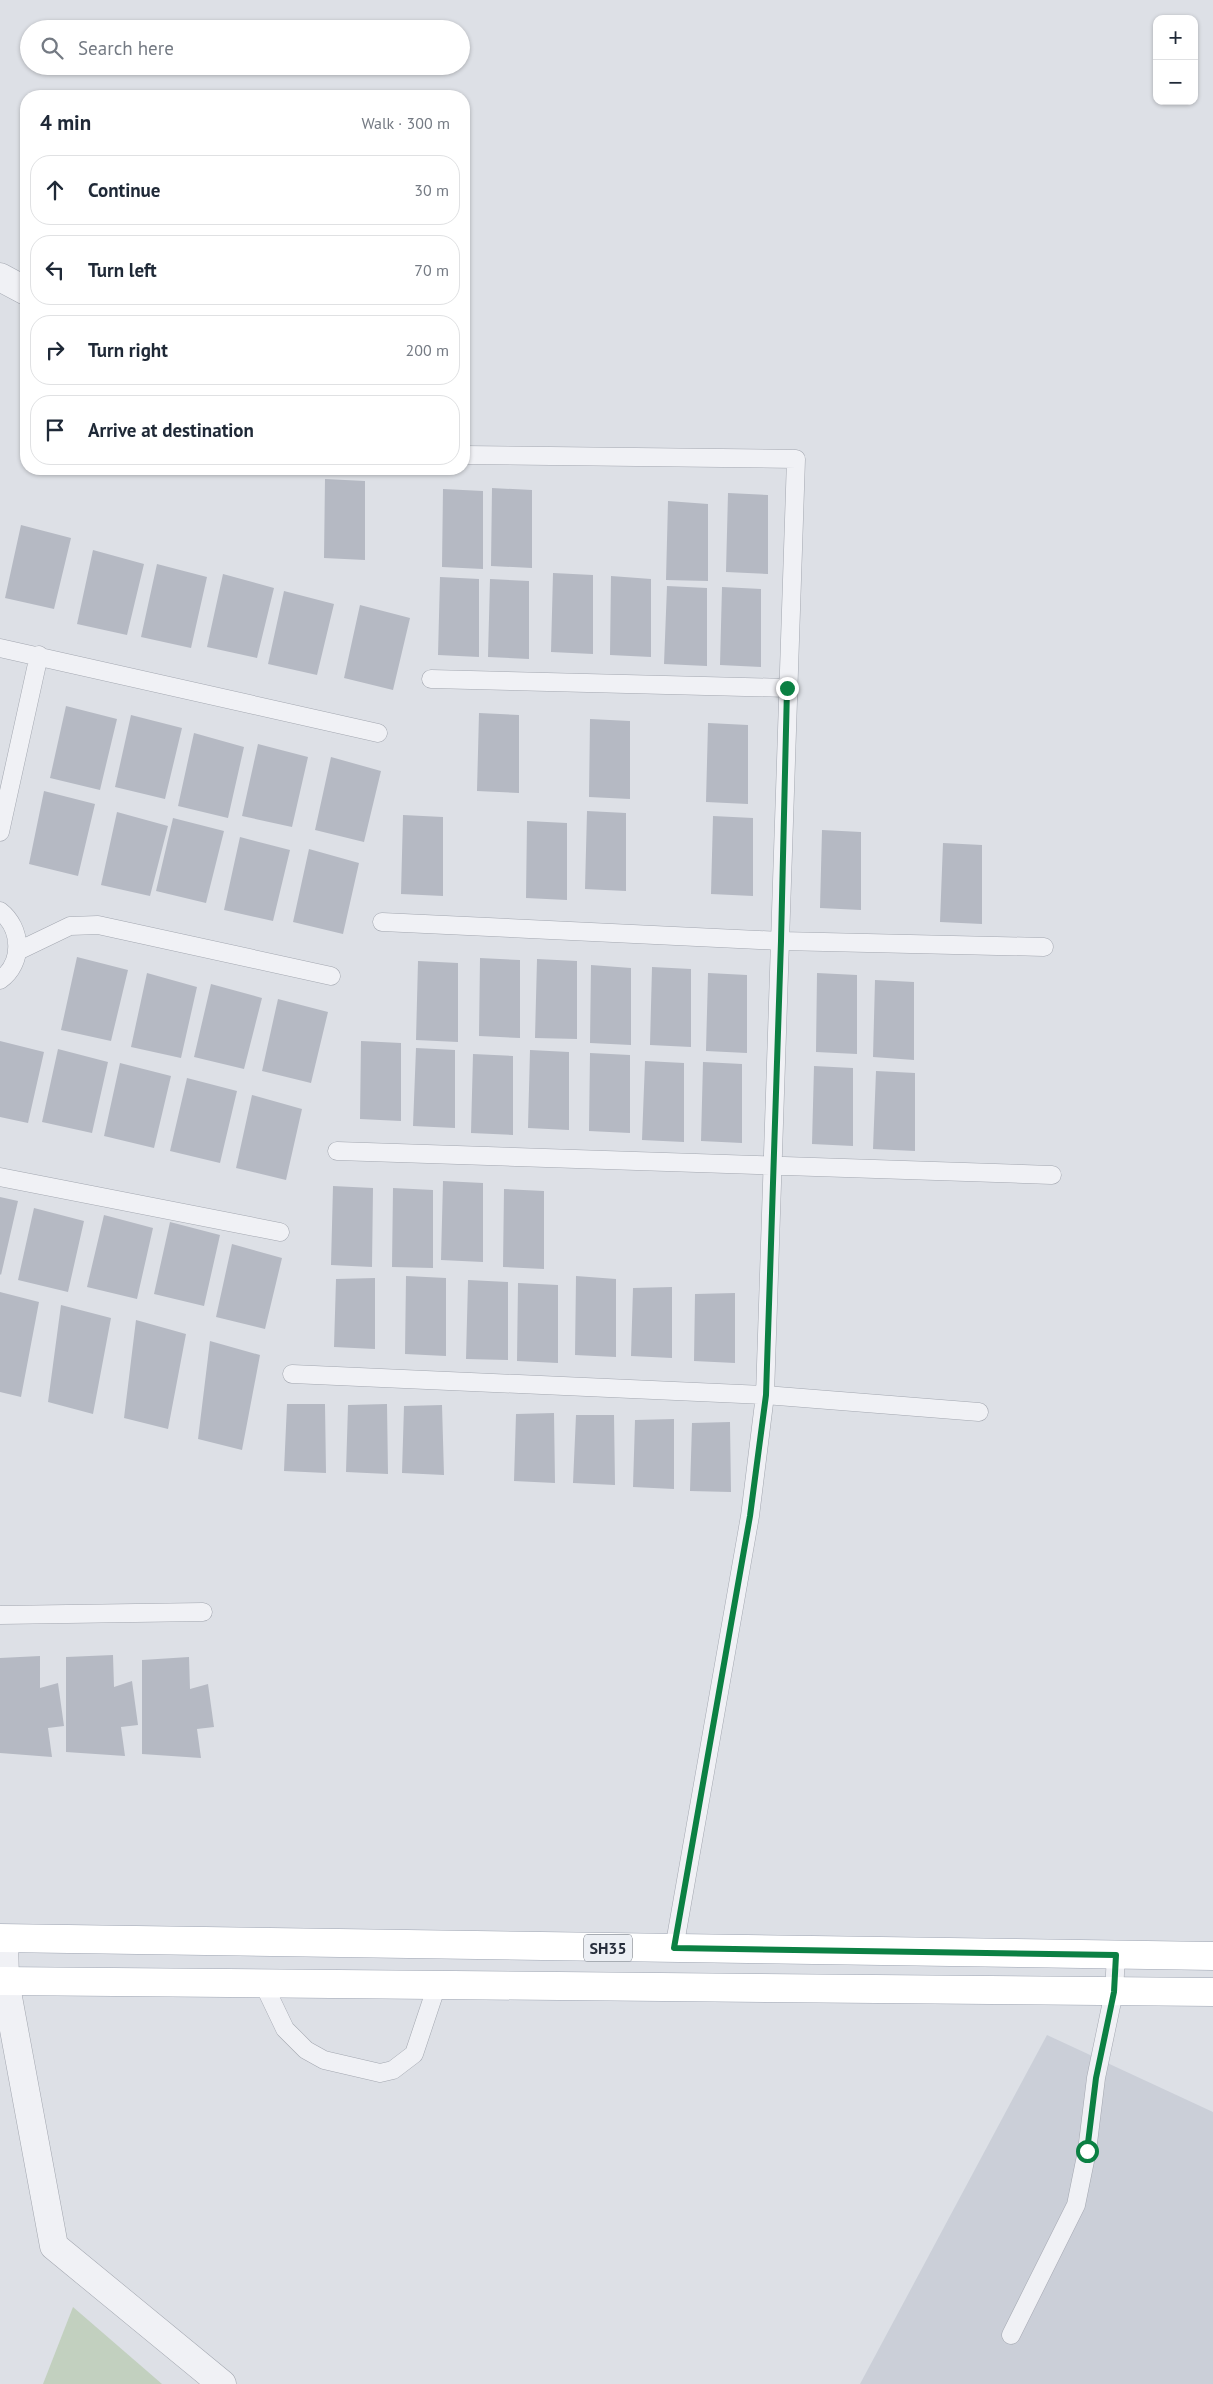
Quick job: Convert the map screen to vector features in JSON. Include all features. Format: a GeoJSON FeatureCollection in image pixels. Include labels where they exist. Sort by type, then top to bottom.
{"type":"FeatureCollection","features":[{"type":"Feature","properties":{"kind":"main road","name":"SH35"},"geometry":{"type":"LineString","coordinates":[[2,1938],[1213,1956]]}},
{"type":"Feature","properties":{"kind":"main road","name":"SH35"},"geometry":{"type":"LineString","coordinates":[[2,1981],[1213,1992]]}},
{"type":"Feature","properties":{"kind":"street"},"geometry":{"type":"LineString","coordinates":[[0,277],[20,288]]}},
{"type":"Feature","properties":{"kind":"street"},"geometry":{"type":"LineString","coordinates":[[2,1938],[2,1981],[54,2246],[222,2384]]}},
{"type":"Feature","properties":{"kind":"lane"},"geometry":{"type":"LineString","coordinates":[[470,455],[796,459],[787,688],[781,941],[766,1395],[750,1516],[674,1948]]}},
{"type":"Feature","properties":{"kind":"lane"},"geometry":{"type":"LineString","coordinates":[[0,648],[39,655],[378,733]]}},
{"type":"Feature","properties":{"kind":"lane"},"geometry":{"type":"LineString","coordinates":[[0,832],[39,655]]}},
{"type":"Feature","properties":{"kind":"lane"},"geometry":{"type":"LineString","coordinates":[[431,679],[787,688]]}},
{"type":"Feature","properties":{"kind":"lane"},"geometry":{"type":"LineString","coordinates":[[0,911],[13,926],[17,938],[18,951],[14,964],[0,980]]}},
{"type":"Feature","properties":{"kind":"lane"},"geometry":{"type":"LineString","coordinates":[[382,922],[781,941],[1044,948]]}},
{"type":"Feature","properties":{"kind":"lane"},"geometry":{"type":"LineString","coordinates":[[18,951],[70,926],[98,925],[331,976]]}},
{"type":"Feature","properties":{"kind":"lane"},"geometry":{"type":"LineString","coordinates":[[337,1151],[1052,1174]]}},
{"type":"Feature","properties":{"kind":"lane"},"geometry":{"type":"LineString","coordinates":[[0,1177],[280,1232]]}},
{"type":"Feature","properties":{"kind":"lane"},"geometry":{"type":"LineString","coordinates":[[292,1374],[766,1395],[979,1412]]}},
{"type":"Feature","properties":{"kind":"lane"},"geometry":{"type":"LineString","coordinates":[[0,1615],[203,1612]]}},
{"type":"Feature","properties":{"kind":"lane"},"geometry":{"type":"LineString","coordinates":[[1011,2335],[1076,2205],[1087,2151],[1096,2078],[1114,1992],[1116,1955]]}},
{"type":"Feature","properties":{"kind":"lane"},"geometry":{"type":"LineString","coordinates":[[263,1983],[285,2029],[306,2050],[324,2060],[380,2073],[393,2070],[414,2054],[437,1985]]}},
{"type":"Feature","properties":{"kind":"shaded area"},"geometry":{"type":"Polygon","coordinates":[[[1047,2035],[1213,2112],[1213,2384],[860,2384],[1047,2035]]]}},
{"type":"Feature","properties":{"kind":"green space"},"geometry":{"type":"Polygon","coordinates":[[[73,2307],[162,2384],[43,2384],[73,2307]]]}},
{"type":"Feature","properties":{"kind":"building"},"geometry":{"type":"Polygon","coordinates":[[[325,479],[365,481],[365,560],[324,558],[325,479]]]}},
{"type":"Feature","properties":{"kind":"building"},"geometry":{"type":"Polygon","coordinates":[[[492,488],[532,490],[532,568],[491,566],[492,488]]]}},
{"type":"Feature","properties":{"kind":"building"},"geometry":{"type":"Polygon","coordinates":[[[443,489],[483,491],[483,569],[442,567],[443,489]]]}},
{"type":"Feature","properties":{"kind":"building"},"geometry":{"type":"Polygon","coordinates":[[[728,493],[768,495],[768,574],[726,572],[728,493]]]}},
{"type":"Feature","properties":{"kind":"building"},"geometry":{"type":"Polygon","coordinates":[[[668,501],[708,504],[708,581],[666,580],[668,501]]]}},
{"type":"Feature","properties":{"kind":"building"},"geometry":{"type":"Polygon","coordinates":[[[21,525],[71,538],[54,609],[5,598],[21,525]]]}},
{"type":"Feature","properties":{"kind":"building"},"geometry":{"type":"Polygon","coordinates":[[[93,550],[144,564],[127,635],[77,624],[93,550]]]}},
{"type":"Feature","properties":{"kind":"building"},"geometry":{"type":"Polygon","coordinates":[[[157,564],[207,577],[191,648],[141,637],[157,564]]]}},
{"type":"Feature","properties":{"kind":"building"},"geometry":{"type":"Polygon","coordinates":[[[553,573],[593,575],[593,654],[551,652],[553,573]]]}},
{"type":"Feature","properties":{"kind":"building"},"geometry":{"type":"Polygon","coordinates":[[[223,574],[274,588],[257,658],[207,647],[223,574]]]}},
{"type":"Feature","properties":{"kind":"building"},"geometry":{"type":"Polygon","coordinates":[[[611,576],[651,579],[651,657],[610,655],[611,576]]]}},
{"type":"Feature","properties":{"kind":"building"},"geometry":{"type":"Polygon","coordinates":[[[440,577],[479,579],[479,657],[438,655],[440,577]]]}},
{"type":"Feature","properties":{"kind":"building"},"geometry":{"type":"Polygon","coordinates":[[[490,579],[529,581],[529,659],[488,657],[490,579]]]}},
{"type":"Feature","properties":{"kind":"building"},"geometry":{"type":"Polygon","coordinates":[[[667,586],[707,588],[707,666],[664,664],[667,586]]]}},
{"type":"Feature","properties":{"kind":"building"},"geometry":{"type":"Polygon","coordinates":[[[722,587],[761,589],[761,667],[720,665],[722,587]]]}},
{"type":"Feature","properties":{"kind":"building"},"geometry":{"type":"Polygon","coordinates":[[[284,591],[334,604],[317,675],[268,664],[284,591]]]}},
{"type":"Feature","properties":{"kind":"building"},"geometry":{"type":"Polygon","coordinates":[[[360,605],[410,618],[393,690],[344,678],[360,605]]]}},
{"type":"Feature","properties":{"kind":"building"},"geometry":{"type":"Polygon","coordinates":[[[66,706],[117,719],[100,790],[50,778],[66,706]]]}},
{"type":"Feature","properties":{"kind":"building"},"geometry":{"type":"Polygon","coordinates":[[[479,713],[519,715],[519,793],[477,791],[479,713]]]}},
{"type":"Feature","properties":{"kind":"building"},"geometry":{"type":"Polygon","coordinates":[[[131,715],[182,728],[165,799],[115,787],[131,715]]]}},
{"type":"Feature","properties":{"kind":"building"},"geometry":{"type":"Polygon","coordinates":[[[590,719],[630,721],[630,799],[589,797],[590,719]]]}},
{"type":"Feature","properties":{"kind":"building"},"geometry":{"type":"Polygon","coordinates":[[[708,723],[748,725],[748,804],[706,802],[708,723]]]}},
{"type":"Feature","properties":{"kind":"building"},"geometry":{"type":"Polygon","coordinates":[[[194,733],[244,747],[228,818],[178,806],[194,733]]]}},
{"type":"Feature","properties":{"kind":"building"},"geometry":{"type":"Polygon","coordinates":[[[258,744],[308,757],[292,827],[242,816],[258,744]]]}},
{"type":"Feature","properties":{"kind":"building"},"geometry":{"type":"Polygon","coordinates":[[[331,757],[381,771],[364,842],[315,830],[331,757]]]}},
{"type":"Feature","properties":{"kind":"building"},"geometry":{"type":"Polygon","coordinates":[[[44,791],[95,804],[78,876],[29,864],[44,791]]]}},
{"type":"Feature","properties":{"kind":"building"},"geometry":{"type":"Polygon","coordinates":[[[587,811],[626,813],[626,891],[585,889],[587,811]]]}},
{"type":"Feature","properties":{"kind":"building"},"geometry":{"type":"Polygon","coordinates":[[[117,812],[168,826],[150,896],[101,885],[117,812]]]}},
{"type":"Feature","properties":{"kind":"building"},"geometry":{"type":"Polygon","coordinates":[[[403,815],[443,817],[443,896],[401,894],[403,815]]]}},
{"type":"Feature","properties":{"kind":"building"},"geometry":{"type":"Polygon","coordinates":[[[713,816],[753,818],[753,896],[711,894],[713,816]]]}},
{"type":"Feature","properties":{"kind":"building"},"geometry":{"type":"Polygon","coordinates":[[[173,818],[224,831],[206,903],[156,891],[173,818]]]}},
{"type":"Feature","properties":{"kind":"building"},"geometry":{"type":"Polygon","coordinates":[[[527,821],[567,823],[567,900],[526,898],[527,821]]]}},
{"type":"Feature","properties":{"kind":"building"},"geometry":{"type":"Polygon","coordinates":[[[822,830],[861,832],[861,910],[820,908],[822,830]]]}},
{"type":"Feature","properties":{"kind":"building"},"geometry":{"type":"Polygon","coordinates":[[[240,837],[290,850],[273,921],[224,910],[240,837]]]}},
{"type":"Feature","properties":{"kind":"building"},"geometry":{"type":"Polygon","coordinates":[[[943,843],[982,845],[982,924],[940,922],[943,843]]]}},
{"type":"Feature","properties":{"kind":"building"},"geometry":{"type":"Polygon","coordinates":[[[309,849],[359,863],[343,934],[293,922],[309,849]]]}},
{"type":"Feature","properties":{"kind":"building"},"geometry":{"type":"Polygon","coordinates":[[[77,957],[128,970],[111,1041],[61,1030],[77,957]]]}},
{"type":"Feature","properties":{"kind":"building"},"geometry":{"type":"Polygon","coordinates":[[[480,958],[520,960],[520,1038],[479,1036],[480,958]]]}},
{"type":"Feature","properties":{"kind":"building"},"geometry":{"type":"Polygon","coordinates":[[[537,959],[577,961],[577,1039],[535,1038],[537,959]]]}},
{"type":"Feature","properties":{"kind":"building"},"geometry":{"type":"Polygon","coordinates":[[[418,961],[458,963],[458,1042],[416,1040],[418,961]]]}},
{"type":"Feature","properties":{"kind":"building"},"geometry":{"type":"Polygon","coordinates":[[[591,965],[631,968],[631,1045],[590,1043],[591,965]]]}},
{"type":"Feature","properties":{"kind":"building"},"geometry":{"type":"Polygon","coordinates":[[[652,967],[691,969],[691,1047],[650,1045],[652,967]]]}},
{"type":"Feature","properties":{"kind":"building"},"geometry":{"type":"Polygon","coordinates":[[[147,973],[197,987],[181,1058],[131,1047],[147,973]]]}},
{"type":"Feature","properties":{"kind":"building"},"geometry":{"type":"Polygon","coordinates":[[[708,973],[747,975],[747,1053],[706,1051],[708,973]]]}},
{"type":"Feature","properties":{"kind":"building"},"geometry":{"type":"Polygon","coordinates":[[[817,973],[857,975],[857,1054],[816,1052],[817,973]]]}},
{"type":"Feature","properties":{"kind":"building"},"geometry":{"type":"Polygon","coordinates":[[[875,980],[914,982],[914,1060],[873,1057],[875,980]]]}},
{"type":"Feature","properties":{"kind":"building"},"geometry":{"type":"Polygon","coordinates":[[[211,984],[262,998],[244,1069],[194,1057],[211,984]]]}},
{"type":"Feature","properties":{"kind":"building"},"geometry":{"type":"Polygon","coordinates":[[[278,999],[328,1012],[311,1083],[262,1071],[278,999]]]}},
{"type":"Feature","properties":{"kind":"building"},"geometry":{"type":"Polygon","coordinates":[[[0,1041],[44,1052],[28,1123],[0,1117],[0,1041]]]}},
{"type":"Feature","properties":{"kind":"building"},"geometry":{"type":"Polygon","coordinates":[[[361,1041],[401,1043],[401,1121],[360,1119],[361,1041]]]}},
{"type":"Feature","properties":{"kind":"building"},"geometry":{"type":"Polygon","coordinates":[[[416,1048],[455,1050],[455,1128],[413,1126],[416,1048]]]}},
{"type":"Feature","properties":{"kind":"building"},"geometry":{"type":"Polygon","coordinates":[[[58,1049],[108,1062],[92,1133],[42,1122],[58,1049]]]}},
{"type":"Feature","properties":{"kind":"building"},"geometry":{"type":"Polygon","coordinates":[[[530,1050],[569,1052],[569,1130],[528,1128],[530,1050]]]}},
{"type":"Feature","properties":{"kind":"building"},"geometry":{"type":"Polygon","coordinates":[[[590,1053],[630,1055],[630,1133],[589,1131],[590,1053]]]}},
{"type":"Feature","properties":{"kind":"building"},"geometry":{"type":"Polygon","coordinates":[[[473,1054],[513,1056],[513,1135],[471,1133],[473,1054]]]}},
{"type":"Feature","properties":{"kind":"building"},"geometry":{"type":"Polygon","coordinates":[[[645,1061],[684,1063],[684,1142],[642,1140],[645,1061]]]}},
{"type":"Feature","properties":{"kind":"building"},"geometry":{"type":"Polygon","coordinates":[[[703,1062],[742,1064],[742,1143],[701,1141],[703,1062]]]}},
{"type":"Feature","properties":{"kind":"building"},"geometry":{"type":"Polygon","coordinates":[[[120,1063],[171,1076],[154,1148],[104,1136],[120,1063]]]}},
{"type":"Feature","properties":{"kind":"building"},"geometry":{"type":"Polygon","coordinates":[[[814,1066],[853,1068],[853,1146],[812,1144],[814,1066]]]}},
{"type":"Feature","properties":{"kind":"building"},"geometry":{"type":"Polygon","coordinates":[[[876,1071],[915,1073],[915,1151],[873,1149],[876,1071]]]}},
{"type":"Feature","properties":{"kind":"building"},"geometry":{"type":"Polygon","coordinates":[[[187,1078],[237,1091],[220,1163],[170,1151],[187,1078]]]}},
{"type":"Feature","properties":{"kind":"building"},"geometry":{"type":"Polygon","coordinates":[[[252,1095],[302,1109],[286,1180],[236,1168],[252,1095]]]}},
{"type":"Feature","properties":{"kind":"building"},"geometry":{"type":"Polygon","coordinates":[[[443,1181],[483,1183],[483,1262],[441,1260],[443,1181]]]}},
{"type":"Feature","properties":{"kind":"building"},"geometry":{"type":"Polygon","coordinates":[[[333,1186],[373,1188],[372,1267],[331,1265],[333,1186]]]}},
{"type":"Feature","properties":{"kind":"building"},"geometry":{"type":"Polygon","coordinates":[[[393,1188],[433,1190],[433,1268],[392,1267],[393,1188]]]}},
{"type":"Feature","properties":{"kind":"building"},"geometry":{"type":"Polygon","coordinates":[[[504,1189],[544,1191],[544,1269],[503,1267],[504,1189]]]}},
{"type":"Feature","properties":{"kind":"building"},"geometry":{"type":"Polygon","coordinates":[[[0,1197],[18,1201],[1,1275],[0,1274],[0,1197]]]}},
{"type":"Feature","properties":{"kind":"building"},"geometry":{"type":"Polygon","coordinates":[[[34,1208],[84,1221],[68,1292],[18,1280],[34,1208]]]}},
{"type":"Feature","properties":{"kind":"building"},"geometry":{"type":"Polygon","coordinates":[[[104,1215],[153,1228],[137,1299],[87,1287],[104,1215]]]}},
{"type":"Feature","properties":{"kind":"building"},"geometry":{"type":"Polygon","coordinates":[[[170,1222],[220,1235],[204,1306],[154,1294],[170,1222]]]}},
{"type":"Feature","properties":{"kind":"building"},"geometry":{"type":"Polygon","coordinates":[[[232,1244],[282,1258],[265,1329],[216,1317],[232,1244]]]}},
{"type":"Feature","properties":{"kind":"building"},"geometry":{"type":"Polygon","coordinates":[[[406,1276],[446,1278],[446,1356],[405,1354],[406,1276]]]}},
{"type":"Feature","properties":{"kind":"building"},"geometry":{"type":"Polygon","coordinates":[[[576,1276],[616,1279],[616,1357],[575,1355],[576,1276]]]}},
{"type":"Feature","properties":{"kind":"building"},"geometry":{"type":"Polygon","coordinates":[[[375,1278],[375,1349],[334,1347],[336,1279],[375,1278]]]}},
{"type":"Feature","properties":{"kind":"building"},"geometry":{"type":"Polygon","coordinates":[[[468,1280],[508,1282],[508,1360],[466,1359],[468,1280]]]}},
{"type":"Feature","properties":{"kind":"building"},"geometry":{"type":"Polygon","coordinates":[[[518,1283],[558,1285],[558,1363],[517,1361],[518,1283]]]}},
{"type":"Feature","properties":{"kind":"building"},"geometry":{"type":"Polygon","coordinates":[[[672,1287],[672,1358],[631,1356],[633,1288],[672,1287]]]}},
{"type":"Feature","properties":{"kind":"building"},"geometry":{"type":"Polygon","coordinates":[[[0,1292],[39,1302],[21,1397],[0,1392],[0,1292]]]}},
{"type":"Feature","properties":{"kind":"building"},"geometry":{"type":"Polygon","coordinates":[[[735,1293],[735,1363],[694,1361],[695,1294],[735,1293]]]}},
{"type":"Feature","properties":{"kind":"building"},"geometry":{"type":"Polygon","coordinates":[[[61,1305],[111,1318],[93,1414],[48,1402],[61,1305]]]}},
{"type":"Feature","properties":{"kind":"building"},"geometry":{"type":"Polygon","coordinates":[[[136,1320],[186,1334],[168,1429],[124,1418],[136,1320]]]}},
{"type":"Feature","properties":{"kind":"building"},"geometry":{"type":"Polygon","coordinates":[[[210,1341],[260,1355],[242,1450],[198,1439],[210,1341]]]}},
{"type":"Feature","properties":{"kind":"building"},"geometry":{"type":"Polygon","coordinates":[[[287,1404],[325,1404],[326,1473],[284,1471],[287,1404]]]}},
{"type":"Feature","properties":{"kind":"building"},"geometry":{"type":"Polygon","coordinates":[[[387,1404],[388,1474],[346,1472],[348,1405],[387,1404]]]}},
{"type":"Feature","properties":{"kind":"building"},"geometry":{"type":"Polygon","coordinates":[[[442,1405],[444,1475],[402,1473],[404,1406],[442,1405]]]}},
{"type":"Feature","properties":{"kind":"building"},"geometry":{"type":"Polygon","coordinates":[[[554,1413],[555,1483],[514,1481],[516,1414],[554,1413]]]}},
{"type":"Feature","properties":{"kind":"building"},"geometry":{"type":"Polygon","coordinates":[[[576,1415],[614,1415],[615,1485],[573,1483],[576,1415]]]}},
{"type":"Feature","properties":{"kind":"building"},"geometry":{"type":"Polygon","coordinates":[[[674,1419],[674,1489],[633,1487],[635,1420],[674,1419]]]}},
{"type":"Feature","properties":{"kind":"building"},"geometry":{"type":"Polygon","coordinates":[[[730,1422],[731,1492],[690,1491],[692,1423],[730,1422]]]}},
{"type":"Feature","properties":{"kind":"building"},"geometry":{"type":"Polygon","coordinates":[[[113,1655],[114,1687],[132,1681],[138,1725],[121,1727],[125,1756],[66,1752],[66,1657],[113,1655]]]}},
{"type":"Feature","properties":{"kind":"building"},"geometry":{"type":"Polygon","coordinates":[[[40,1656],[40,1688],[58,1683],[64,1726],[48,1728],[52,1757],[0,1753],[0,1658],[40,1656]]]}},
{"type":"Feature","properties":{"kind":"building"},"geometry":{"type":"Polygon","coordinates":[[[189,1657],[190,1689],[208,1684],[214,1727],[197,1729],[201,1758],[142,1754],[142,1660],[189,1657]]]}},
{"type":"Feature","properties":{"kind":"route"},"geometry":{"type":"LineString","coordinates":[[787,688],[781,941],[766,1395],[750,1516],[674,1948],[1116,1955],[1114,1992],[1096,2078],[1087,2151]]}}]}
